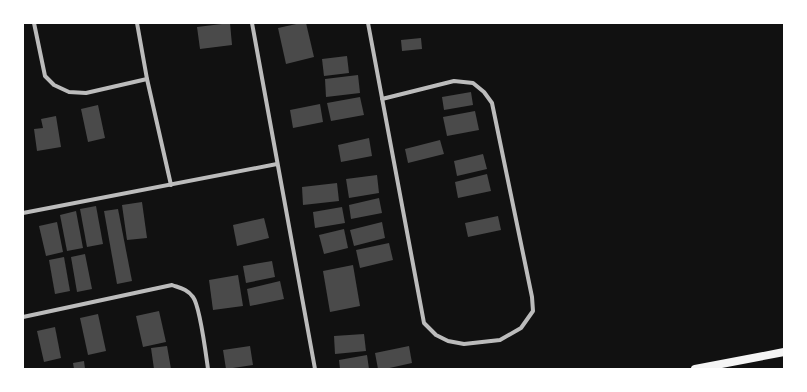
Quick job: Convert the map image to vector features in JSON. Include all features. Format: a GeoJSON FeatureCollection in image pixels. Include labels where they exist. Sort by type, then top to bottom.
{"type":"FeatureCollection","features":[{"type":"Feature","properties":{"kind":"main road"},"geometry":{"type":"LineString","coordinates":[[695,369],[784,352]]}},
{"type":"Feature","properties":{"kind":"street"},"geometry":{"type":"LineString","coordinates":[[34,23],[45,76],[54,85],[69,92],[86,93],[147,79]]}},
{"type":"Feature","properties":{"kind":"street"},"geometry":{"type":"LineString","coordinates":[[137,23],[147,79],[171,185]]}},
{"type":"Feature","properties":{"kind":"street"},"geometry":{"type":"LineString","coordinates":[[252,23],[315,369]]}},
{"type":"Feature","properties":{"kind":"street"},"geometry":{"type":"LineString","coordinates":[[368,23],[382,99],[424,324],[436,335],[448,341],[464,344],[500,340],[521,328],[533,311],[532,297],[492,103],[484,92],[472,83],[454,81],[382,99]]}},
{"type":"Feature","properties":{"kind":"street"},"geometry":{"type":"LineString","coordinates":[[23,212],[277,164]]}},
{"type":"Feature","properties":{"kind":"street"},"geometry":{"type":"LineString","coordinates":[[23,317],[172,286],[185,289],[194,298],[198,310],[208,369]]}},
{"type":"Feature","properties":{"kind":"building"},"geometry":{"type":"Polygon","coordinates":[[[230,23],[232,45],[200,49],[197,27],[230,23]]]}},
{"type":"Feature","properties":{"kind":"building"},"geometry":{"type":"Polygon","coordinates":[[[306,23],[314,57],[286,64],[278,28],[306,23]]]}},
{"type":"Feature","properties":{"kind":"building"},"geometry":{"type":"Polygon","coordinates":[[[421,38],[422,49],[402,51],[401,40],[421,38]]]}},
{"type":"Feature","properties":{"kind":"building"},"geometry":{"type":"Polygon","coordinates":[[[347,56],[349,73],[324,76],[322,59],[347,56]]]}},
{"type":"Feature","properties":{"kind":"building"},"geometry":{"type":"Polygon","coordinates":[[[358,75],[360,93],[326,97],[325,79],[358,75]]]}},
{"type":"Feature","properties":{"kind":"building"},"geometry":{"type":"Polygon","coordinates":[[[471,92],[473,105],[444,110],[442,97],[471,92]]]}},
{"type":"Feature","properties":{"kind":"building"},"geometry":{"type":"Polygon","coordinates":[[[360,97],[364,115],[331,121],[327,103],[360,97]]]}},
{"type":"Feature","properties":{"kind":"building"},"geometry":{"type":"Polygon","coordinates":[[[320,104],[323,122],[293,128],[290,110],[320,104]]]}},
{"type":"Feature","properties":{"kind":"building"},"geometry":{"type":"Polygon","coordinates":[[[98,105],[105,138],[88,142],[81,109],[98,105]]]}},
{"type":"Feature","properties":{"kind":"building"},"geometry":{"type":"Polygon","coordinates":[[[475,111],[479,130],[447,136],[443,117],[475,111]]]}},
{"type":"Feature","properties":{"kind":"building"},"geometry":{"type":"Polygon","coordinates":[[[56,116],[61,147],[37,151],[34,129],[43,128],[41,119],[56,116]]]}},
{"type":"Feature","properties":{"kind":"building"},"geometry":{"type":"Polygon","coordinates":[[[369,138],[372,156],[341,162],[338,145],[369,138]]]}},
{"type":"Feature","properties":{"kind":"building"},"geometry":{"type":"Polygon","coordinates":[[[440,140],[444,154],[408,163],[405,149],[440,140]]]}},
{"type":"Feature","properties":{"kind":"building"},"geometry":{"type":"Polygon","coordinates":[[[483,154],[487,169],[457,176],[454,161],[483,154]]]}},
{"type":"Feature","properties":{"kind":"building"},"geometry":{"type":"Polygon","coordinates":[[[487,174],[491,191],[458,198],[455,182],[487,174]]]}},
{"type":"Feature","properties":{"kind":"building"},"geometry":{"type":"Polygon","coordinates":[[[377,175],[379,193],[349,198],[346,179],[377,175]]]}},
{"type":"Feature","properties":{"kind":"building"},"geometry":{"type":"Polygon","coordinates":[[[337,183],[339,201],[303,205],[302,187],[337,183]]]}},
{"type":"Feature","properties":{"kind":"building"},"geometry":{"type":"Polygon","coordinates":[[[379,198],[382,213],[351,219],[349,205],[379,198]]]}},
{"type":"Feature","properties":{"kind":"building"},"geometry":{"type":"Polygon","coordinates":[[[142,202],[147,238],[127,240],[122,205],[142,202]]]}},
{"type":"Feature","properties":{"kind":"building"},"geometry":{"type":"Polygon","coordinates":[[[96,206],[103,244],[87,247],[80,209],[96,206]]]}},
{"type":"Feature","properties":{"kind":"building"},"geometry":{"type":"Polygon","coordinates":[[[342,207],[345,223],[315,228],[313,212],[342,207]]]}},
{"type":"Feature","properties":{"kind":"building"},"geometry":{"type":"Polygon","coordinates":[[[118,209],[132,281],[117,284],[104,211],[118,209]]]}},
{"type":"Feature","properties":{"kind":"building"},"geometry":{"type":"Polygon","coordinates":[[[76,211],[83,248],[67,251],[60,215],[76,211]]]}},
{"type":"Feature","properties":{"kind":"building"},"geometry":{"type":"Polygon","coordinates":[[[498,216],[501,230],[468,237],[465,223],[498,216]]]}},
{"type":"Feature","properties":{"kind":"building"},"geometry":{"type":"Polygon","coordinates":[[[264,218],[269,238],[237,246],[233,225],[264,218]]]}},
{"type":"Feature","properties":{"kind":"building"},"geometry":{"type":"Polygon","coordinates":[[[57,222],[63,252],[46,256],[39,226],[57,222]]]}},
{"type":"Feature","properties":{"kind":"building"},"geometry":{"type":"Polygon","coordinates":[[[382,222],[385,238],[354,246],[350,230],[382,222]]]}},
{"type":"Feature","properties":{"kind":"building"},"geometry":{"type":"Polygon","coordinates":[[[344,229],[348,248],[324,254],[319,235],[344,229]]]}},
{"type":"Feature","properties":{"kind":"building"},"geometry":{"type":"Polygon","coordinates":[[[389,243],[393,260],[360,268],[356,250],[389,243]]]}},
{"type":"Feature","properties":{"kind":"building"},"geometry":{"type":"Polygon","coordinates":[[[85,254],[92,289],[77,292],[71,257],[85,254]]]}},
{"type":"Feature","properties":{"kind":"building"},"geometry":{"type":"Polygon","coordinates":[[[64,257],[70,291],[55,294],[49,260],[64,257]]]}},
{"type":"Feature","properties":{"kind":"building"},"geometry":{"type":"Polygon","coordinates":[[[272,261],[275,277],[246,283],[243,266],[272,261]]]}},
{"type":"Feature","properties":{"kind":"building"},"geometry":{"type":"Polygon","coordinates":[[[353,265],[360,306],[330,312],[323,271],[353,265]]]}},
{"type":"Feature","properties":{"kind":"building"},"geometry":{"type":"Polygon","coordinates":[[[238,275],[243,306],[213,310],[209,280],[238,275]]]}},
{"type":"Feature","properties":{"kind":"building"},"geometry":{"type":"Polygon","coordinates":[[[280,281],[284,299],[250,306],[247,289],[280,281]]]}},
{"type":"Feature","properties":{"kind":"building"},"geometry":{"type":"Polygon","coordinates":[[[159,311],[166,342],[143,347],[136,316],[159,311]]]}},
{"type":"Feature","properties":{"kind":"building"},"geometry":{"type":"Polygon","coordinates":[[[98,314],[106,351],[88,355],[80,318],[98,314]]]}},
{"type":"Feature","properties":{"kind":"building"},"geometry":{"type":"Polygon","coordinates":[[[55,327],[61,358],[44,362],[37,331],[55,327]]]}},
{"type":"Feature","properties":{"kind":"building"},"geometry":{"type":"Polygon","coordinates":[[[364,334],[366,351],[335,354],[334,336],[364,334]]]}},
{"type":"Feature","properties":{"kind":"building"},"geometry":{"type":"Polygon","coordinates":[[[167,346],[171,369],[154,369],[151,348],[167,346]]]}},
{"type":"Feature","properties":{"kind":"building"},"geometry":{"type":"Polygon","coordinates":[[[250,346],[253,365],[226,369],[223,350],[250,346]]]}},
{"type":"Feature","properties":{"kind":"building"},"geometry":{"type":"Polygon","coordinates":[[[409,346],[412,363],[385,369],[378,369],[375,353],[409,346]]]}},
{"type":"Feature","properties":{"kind":"building"},"geometry":{"type":"Polygon","coordinates":[[[367,355],[369,369],[340,369],[339,360],[367,355]]]}},
{"type":"Feature","properties":{"kind":"building"},"geometry":{"type":"Polygon","coordinates":[[[84,361],[85,369],[74,369],[73,363],[84,361]]]}}]}
